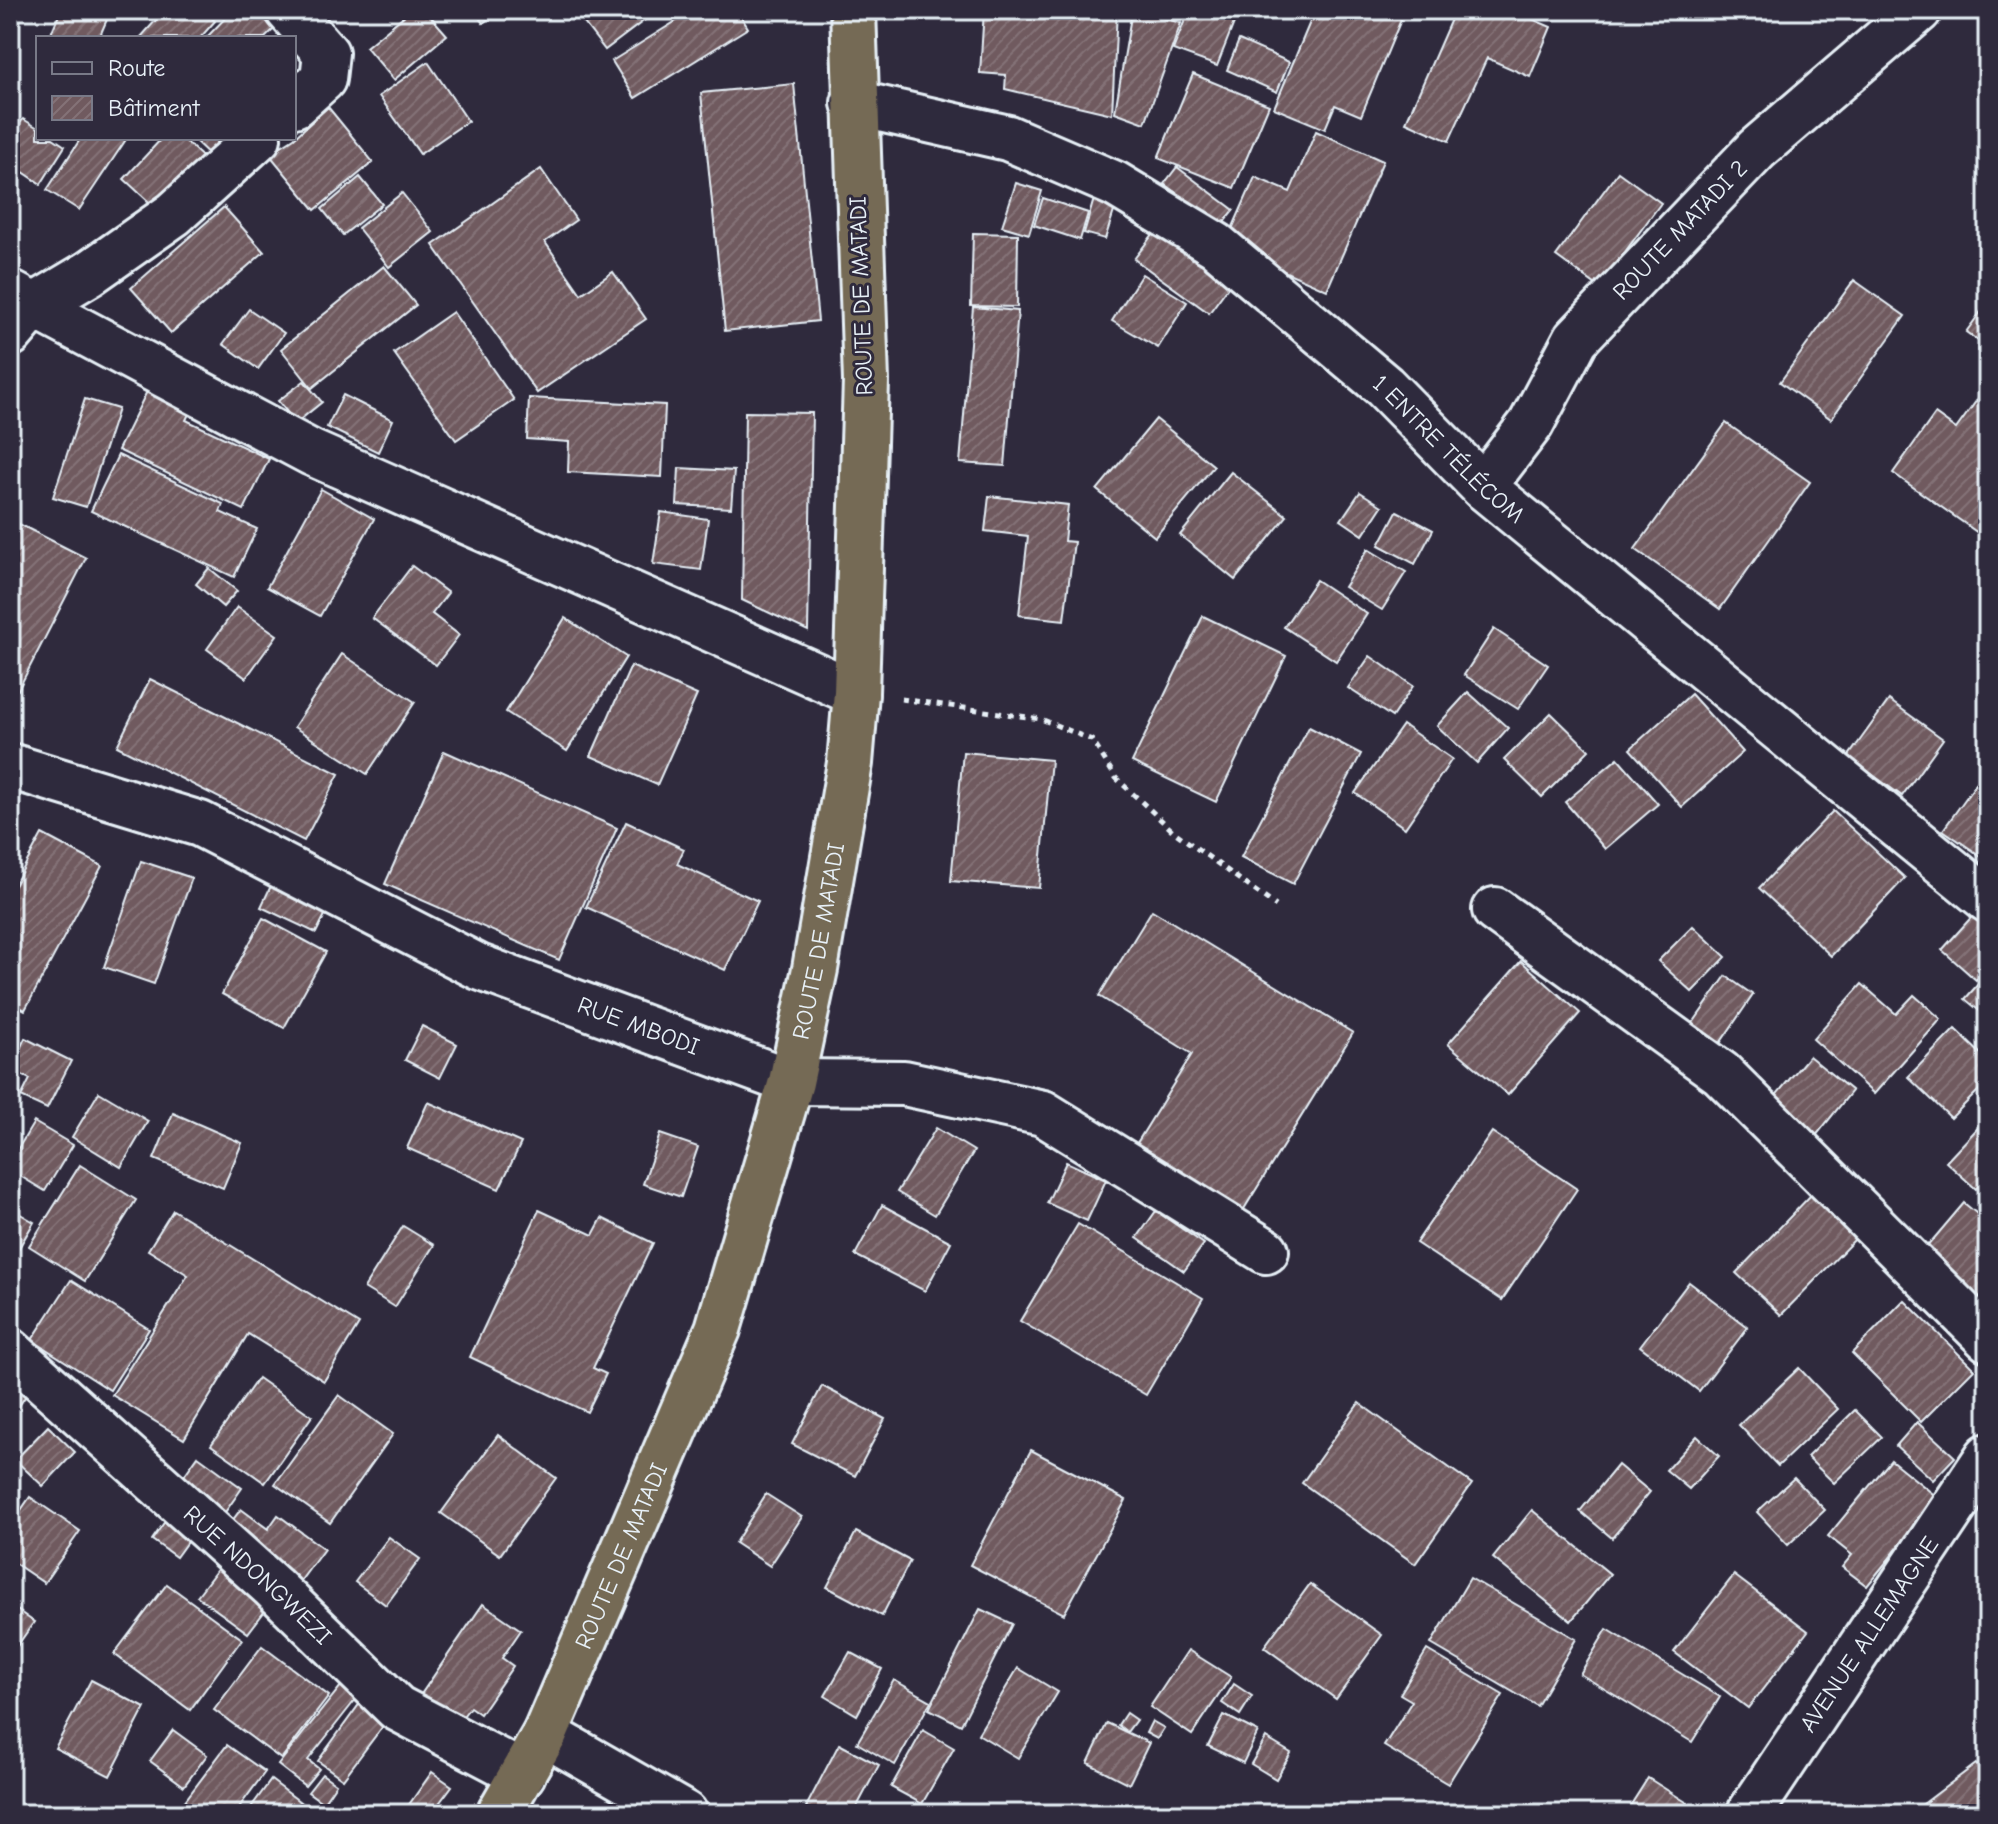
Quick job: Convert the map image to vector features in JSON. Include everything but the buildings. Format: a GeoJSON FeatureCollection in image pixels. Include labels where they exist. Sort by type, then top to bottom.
{"type":"FeatureCollection","features":[{"type":"Feature","properties":{"kind":"highway","name":"ROUTE DE MATADI"},"geometry":{"type":"LineString","coordinates":[[499,1814],[545,1734],[718,1329],[791,1082],[815,969],[847,778],[856,693],[866,381],[853,10]]}},
{"type":"Feature","properties":{"kind":"street"},"geometry":{"type":"LineString","coordinates":[[288,10],[326,53],[323,79],[296,103]]}},
{"type":"Feature","properties":{"kind":"street","name":"ROUTE MATADI 2"},"geometry":{"type":"LineString","coordinates":[[1483,487],[1531,424],[1576,339],[1757,149],[1919,10]]}},
{"type":"Feature","properties":{"kind":"street","name":"1 ENTRE TÉLÉCOM"},"geometry":{"type":"LineString","coordinates":[[854,103],[1008,138],[1115,184],[1203,237],[1384,386],[1483,487],[1988,900]]}},
{"type":"Feature","properties":{"kind":"street"},"geometry":{"type":"LineString","coordinates":[[18,312],[90,273],[174,214],[256,140]]}},
{"type":"Feature","properties":{"kind":"street"},"geometry":{"type":"LineString","coordinates":[[18,312],[312,453],[856,693]]}},
{"type":"Feature","properties":{"kind":"street","name":"RUE MBODI"},"geometry":{"type":"LineString","coordinates":[[10,766],[200,824],[479,967],[791,1082],[904,1083],[1043,1113],[1266,1251]]}},
{"type":"Feature","properties":{"kind":"street"},"geometry":{"type":"LineString","coordinates":[[1495,910],[1721,1073],[1988,1339]]}},
{"type":"Feature","properties":{"kind":"street","name":"RUE NDONGWEZI"},"geometry":{"type":"LineString","coordinates":[[10,1351],[273,1587],[397,1708],[523,1774]]}},
{"type":"Feature","properties":{"kind":"street","name":"AVENUE ALLEMAGNE"},"geometry":{"type":"LineString","coordinates":[[1749,1814],[1988,1456]]}},
{"type":"Feature","properties":{"kind":"street"},"geometry":{"type":"LineString","coordinates":[[545,1734],[685,1814]]}},
{"type":"Feature","properties":{"kind":"path"},"geometry":{"type":"LineString","coordinates":[[856,693],[1041,719],[1092,740],[1116,778],[1173,831],[1276,906]]}}]}
